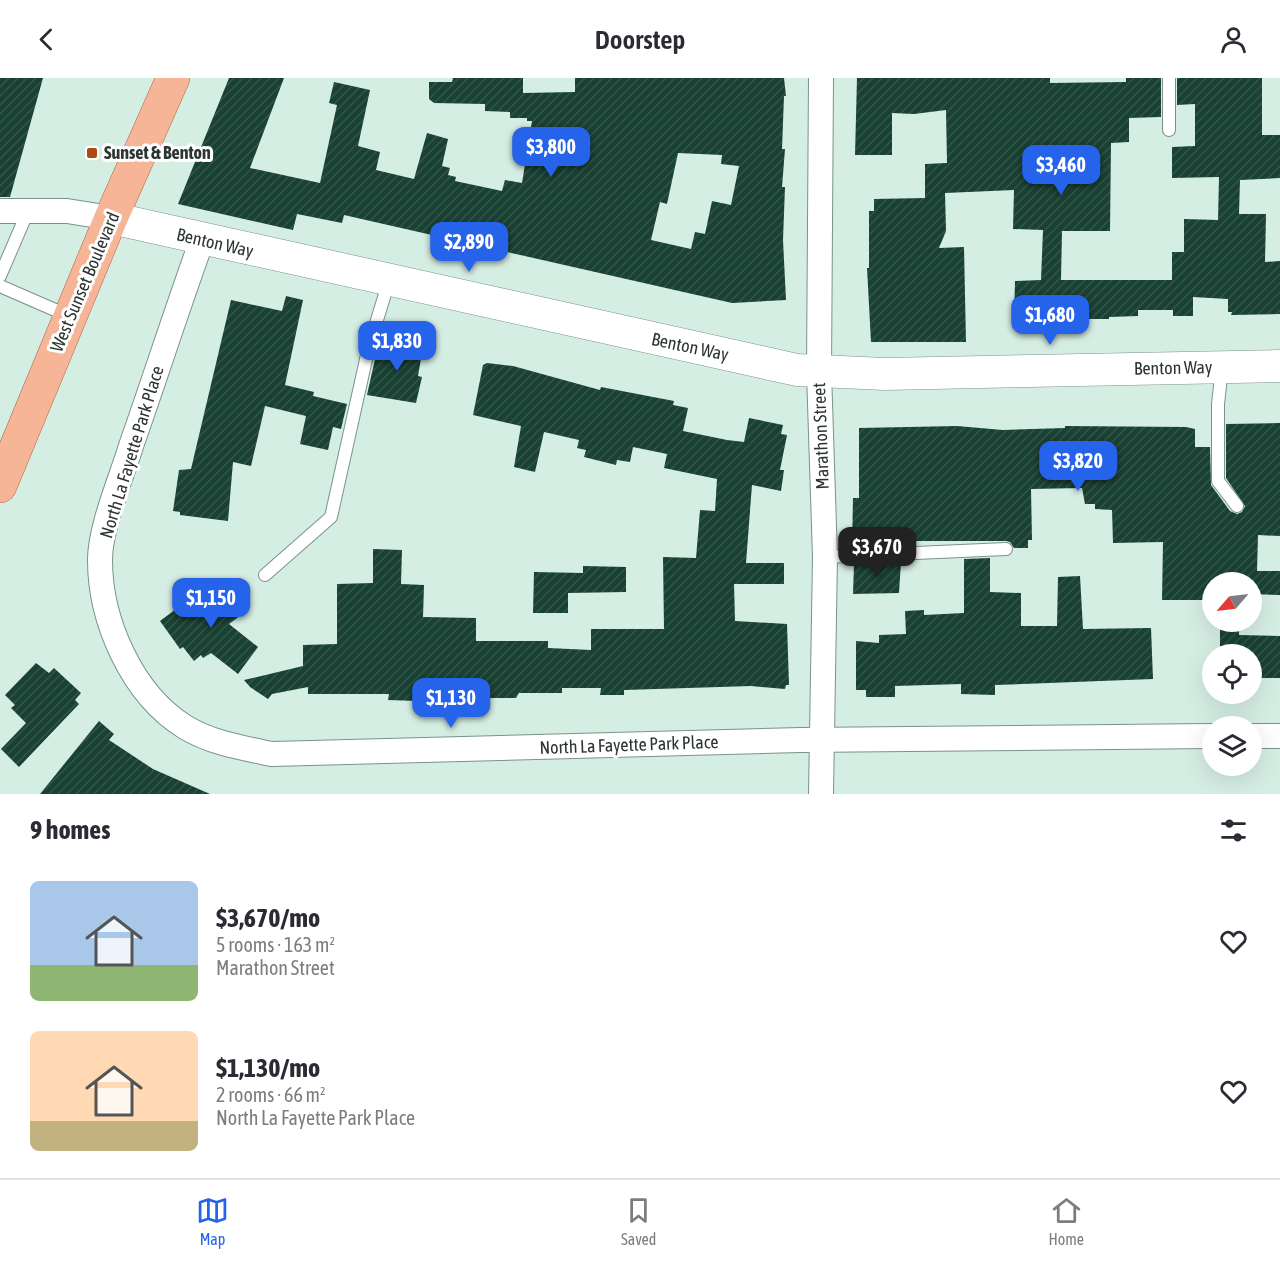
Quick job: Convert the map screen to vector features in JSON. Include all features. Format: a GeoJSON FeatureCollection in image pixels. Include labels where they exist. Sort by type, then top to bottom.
{"type":"FeatureCollection","features":[{"type":"Feature","properties":{"kind":"main road","name":"West Sunset Boulevard"},"geometry":{"type":"LineString","coordinates":[[0,486],[111,218],[173,78]]}},
{"type":"Feature","properties":{"kind":"street","name":"Marathon Street"},"geometry":{"type":"LineString","coordinates":[[821,78],[819,372],[825,557],[821,794]]}},
{"type":"Feature","properties":{"kind":"street"},"geometry":{"type":"LineString","coordinates":[[0,211],[67,211],[111,218]]}},
{"type":"Feature","properties":{"kind":"street","name":"Benton Way"},"geometry":{"type":"LineString","coordinates":[[111,218],[771,365],[819,372],[885,374],[1280,366]]}},
{"type":"Feature","properties":{"kind":"street","name":"North La Fayette Park Place"},"geometry":{"type":"LineString","coordinates":[[202,240],[111,509],[100,559],[109,622],[128,666],[156,702],[186,728],[226,745],[272,754],[822,740],[1202,736]]}},
{"type":"Feature","properties":{"kind":"street"},"geometry":{"type":"LineString","coordinates":[[1262,736],[1280,736]]}},
{"type":"Feature","properties":{"kind":"lane"},"geometry":{"type":"LineString","coordinates":[[1169,78],[1169,130]]}},
{"type":"Feature","properties":{"kind":"lane"},"geometry":{"type":"LineString","coordinates":[[0,276],[28,211]]}},
{"type":"Feature","properties":{"kind":"lane"},"geometry":{"type":"LineString","coordinates":[[265,575],[331,517],[369,346],[389,281]]}},
{"type":"Feature","properties":{"kind":"lane"},"geometry":{"type":"LineString","coordinates":[[0,286],[70,316]]}},
{"type":"Feature","properties":{"kind":"lane"},"geometry":{"type":"LineString","coordinates":[[1223,367],[1218,404],[1218,481],[1237,506]]}},
{"type":"Feature","properties":{"kind":"lane"},"geometry":{"type":"LineString","coordinates":[[825,557],[1006,549]]}},
{"type":"Feature","properties":{"kind":"building"},"geometry":{"type":"Polygon","coordinates":[[[0,78],[43,78],[10,197],[0,197],[0,78]]]}},
{"type":"Feature","properties":{"kind":"building"},"geometry":{"type":"Polygon","coordinates":[[[229,78],[284,78],[250,168],[320,183],[337,105],[329,103],[334,82],[370,90],[358,146],[380,152],[376,170],[414,179],[427,133],[448,139],[442,166],[450,168],[448,175],[456,177],[455,181],[502,191],[505,180],[522,183],[532,121],[527,121],[527,118],[510,118],[510,112],[485,111],[485,104],[434,103],[429,99],[429,82],[452,82],[453,78],[523,78],[523,93],[575,92],[575,78],[784,78],[786,96],[784,96],[782,149],[785,149],[782,187],[785,187],[783,240],[786,300],[732,303],[344,215],[342,223],[297,214],[293,230],[178,204],[229,78]],[[678,153],[667,204],[660,202],[651,240],[691,249],[695,232],[705,234],[712,201],[731,205],[739,166],[721,164],[722,155],[678,153]]]}},
{"type":"Feature","properties":{"kind":"building"},"geometry":{"type":"Polygon","coordinates":[[[857,78],[1050,78],[1050,83],[1126,82],[1126,78],[1161,78],[1161,117],[1129,118],[1129,142],[1111,143],[1110,231],[1062,231],[1061,280],[1172,280],[1172,252],[1184,252],[1184,219],[1218,220],[1219,177],[1172,178],[1172,147],[1195,146],[1195,104],[1177,105],[1177,78],[1262,78],[1262,135],[1280,135],[1280,178],[1240,180],[1239,214],[1266,214],[1265,262],[1280,261],[1280,314],[1231,315],[1232,312],[1228,312],[1228,299],[1193,297],[1193,316],[1173,316],[1173,310],[1138,310],[1138,316],[1109,317],[1109,319],[1014,319],[1015,281],[1041,280],[1043,230],[1013,229],[1014,190],[945,193],[946,231],[939,248],[964,247],[966,342],[871,342],[867,268],[869,268],[869,211],[874,211],[874,199],[925,198],[925,164],[947,163],[946,110],[914,114],[892,113],[892,155],[855,155],[857,78]]]}},
{"type":"Feature","properties":{"kind":"building"},"geometry":{"type":"Polygon","coordinates":[[[286,296],[303,300],[285,385],[314,392],[313,396],[347,404],[341,429],[333,427],[328,450],[300,444],[306,416],[265,406],[251,466],[233,462],[228,521],[180,515],[180,512],[173,511],[179,470],[191,469],[231,300],[282,311],[286,296]]]}},
{"type":"Feature","properties":{"kind":"building"},"geometry":{"type":"Polygon","coordinates":[[[379,341],[397,344],[398,341],[423,347],[418,376],[422,377],[416,403],[367,395],[379,341]]]}},
{"type":"Feature","properties":{"kind":"building"},"geometry":{"type":"Polygon","coordinates":[[[487,363],[513,366],[600,390],[601,387],[674,401],[673,405],[688,408],[683,431],[744,442],[749,418],[783,425],[781,434],[787,435],[780,470],[784,470],[781,491],[752,485],[746,563],[784,563],[784,584],[734,584],[735,621],[787,624],[789,685],[786,685],[785,689],[751,686],[624,690],[624,695],[600,695],[601,688],[562,688],[562,693],[519,693],[516,698],[484,698],[484,696],[447,694],[447,702],[388,700],[389,694],[308,694],[308,687],[272,694],[268,699],[250,687],[244,680],[303,666],[303,645],[337,644],[337,584],[373,583],[373,549],[402,550],[401,584],[424,585],[423,617],[476,618],[476,641],[548,641],[548,648],[591,650],[591,629],[664,629],[663,557],[696,558],[700,510],[715,511],[717,479],[664,468],[667,454],[633,447],[630,462],[617,460],[616,465],[584,457],[586,450],[577,448],[579,440],[544,432],[535,472],[514,467],[521,426],[473,415],[483,365],[487,363]]]}},
{"type":"Feature","properties":{"kind":"building"},"geometry":{"type":"Polygon","coordinates":[[[1280,423],[1280,536],[1258,535],[1257,571],[1280,571],[1280,595],[1262,594],[1262,572],[1202,572],[1202,600],[1162,600],[1163,542],[1113,543],[1112,510],[1095,509],[1095,504],[1085,504],[1082,488],[1031,489],[1032,540],[1028,540],[1028,548],[1014,548],[1010,542],[1006,541],[902,541],[901,545],[852,547],[853,498],[859,498],[859,428],[957,426],[1003,430],[1065,428],[1065,426],[1195,429],[1195,447],[1210,447],[1211,485],[1230,511],[1237,514],[1242,512],[1245,506],[1226,478],[1226,424],[1280,423]]]}},
{"type":"Feature","properties":{"kind":"building"},"geometry":{"type":"Polygon","coordinates":[[[990,558],[990,592],[1021,593],[1021,626],[1057,626],[1058,577],[1080,576],[1083,629],[1151,628],[1153,679],[995,685],[995,695],[961,694],[961,684],[895,686],[895,697],[866,697],[866,690],[856,690],[856,641],[879,643],[879,635],[906,634],[905,611],[924,610],[924,615],[964,613],[964,559],[990,558]]]}},
{"type":"Feature","properties":{"kind":"building"},"geometry":{"type":"Polygon","coordinates":[[[901,562],[899,593],[853,594],[854,564],[901,562]]]}},
{"type":"Feature","properties":{"kind":"building"},"geometry":{"type":"Polygon","coordinates":[[[583,566],[626,567],[626,592],[568,593],[568,613],[533,613],[534,572],[583,573],[583,566]]]}},
{"type":"Feature","properties":{"kind":"building"},"geometry":{"type":"Polygon","coordinates":[[[224,585],[245,612],[229,624],[258,647],[238,674],[211,653],[203,658],[201,655],[194,661],[183,647],[180,649],[160,621],[192,597],[193,599],[200,594],[202,596],[209,590],[212,594],[224,585]]]}},
{"type":"Feature","properties":{"kind":"building"},"geometry":{"type":"Polygon","coordinates":[[[1220,632],[1280,636],[1280,678],[1262,678],[1262,644],[1220,644],[1220,632]]]}},
{"type":"Feature","properties":{"kind":"building"},"geometry":{"type":"Polygon","coordinates":[[[36,663],[49,673],[54,668],[81,693],[75,700],[79,704],[19,767],[1,749],[26,723],[11,708],[15,705],[5,695],[36,663]]]}},
{"type":"Feature","properties":{"kind":"building"},"geometry":{"type":"Polygon","coordinates":[[[99,721],[114,734],[109,740],[153,769],[210,794],[40,794],[99,721]]]}},
{"type":"Feature","properties":{"kind":"place","name":"Sunset & Benton"},"geometry":{"type":"Point","coordinates":[92,153]}}]}
